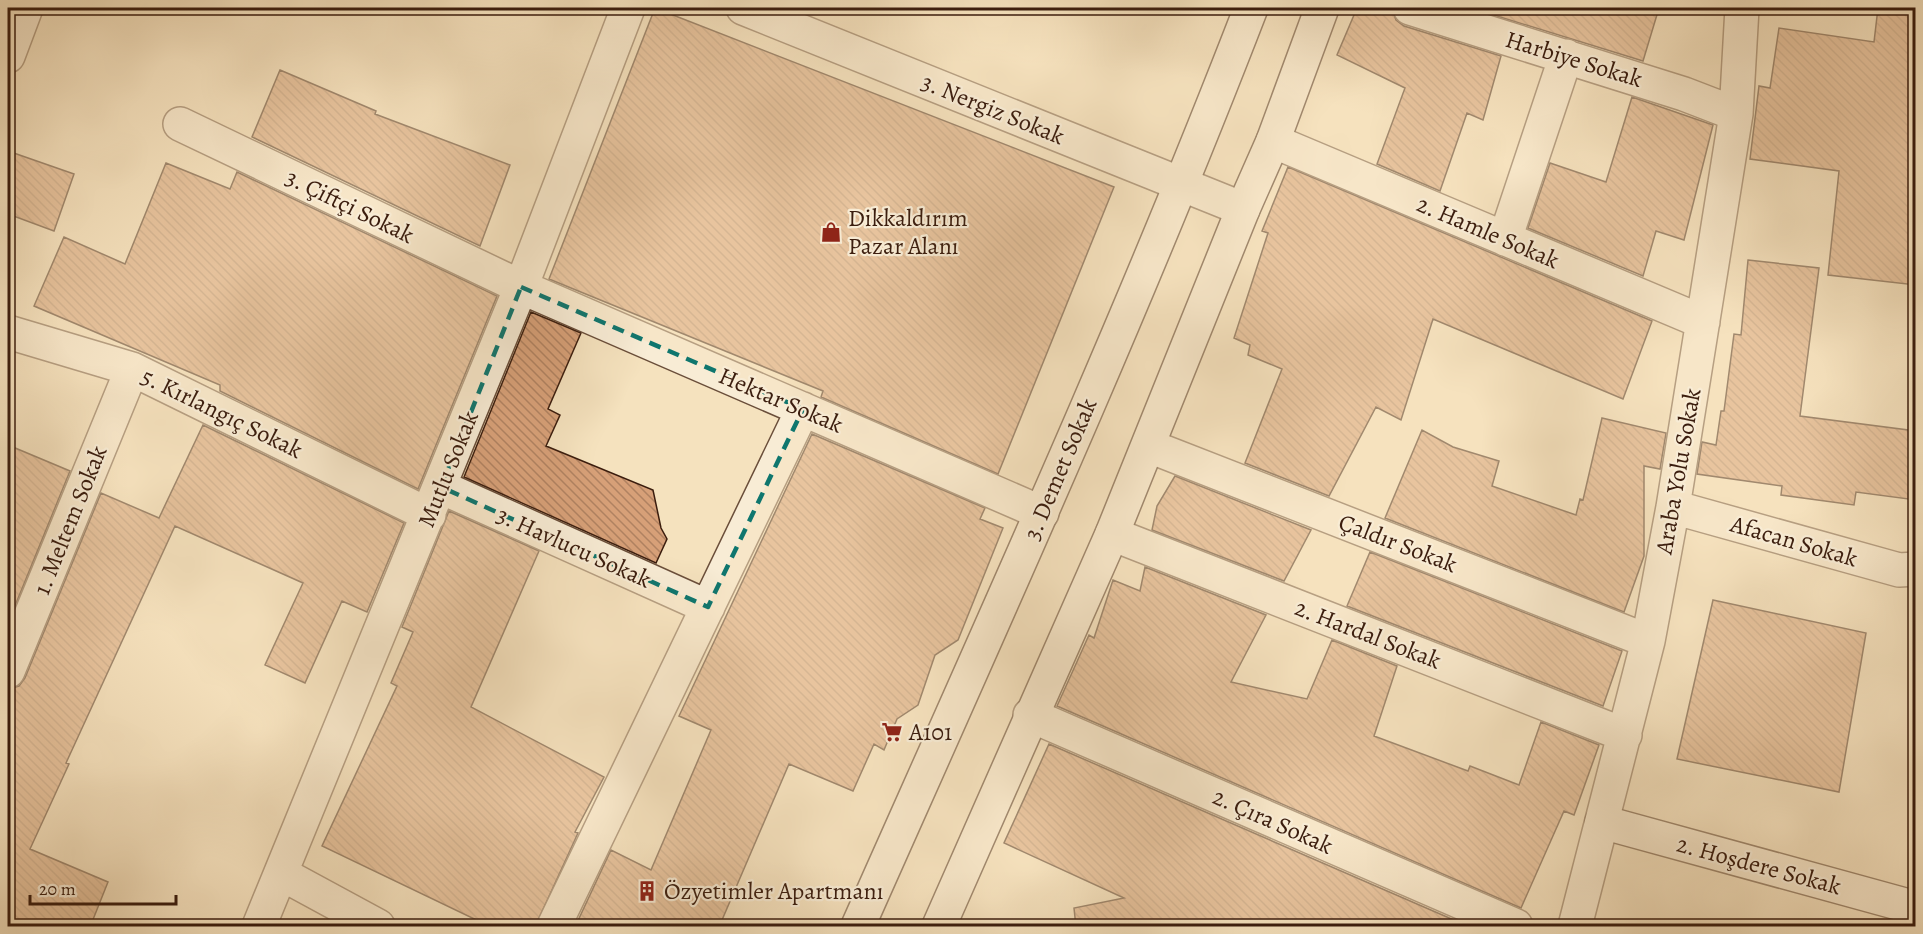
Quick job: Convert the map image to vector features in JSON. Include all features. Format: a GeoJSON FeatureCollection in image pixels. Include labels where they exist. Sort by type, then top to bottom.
{"type":"FeatureCollection","features":[{"type":"Feature","properties":{"kind":"street"},"geometry":{"type":"LineString","coordinates":[[8,56],[26,8]]}},
{"type":"Feature","properties":{"kind":"street","name":"Mutlu Sokak"},"geometry":{"type":"LineString","coordinates":[[259,927],[521,287],[628,8]]}},
{"type":"Feature","properties":{"kind":"street","name":"3. Nergiz Sokak"},"geometry":{"type":"LineString","coordinates":[[743,8],[1243,209]]}},
{"type":"Feature","properties":{"kind":"street","name":"3. Demet Sokak"},"geometry":{"type":"LineString","coordinates":[[858,927],[1042,513],[1182,186],[1251,8]]}},
{"type":"Feature","properties":{"kind":"street"},"geometry":{"type":"LineString","coordinates":[[939,927],[1149,446],[1243,209],[1274,141],[1322,8]]}},
{"type":"Feature","properties":{"kind":"street","name":"Harbiye Sokak"},"geometry":{"type":"LineString","coordinates":[[1410,8],[1684,94],[1736,114]]}},
{"type":"Feature","properties":{"kind":"street","name":"Araba Yolu Sokak"},"geometry":{"type":"LineString","coordinates":[[1575,927],[1648,641],[1673,507],[1736,114],[1742,8]]}},
{"type":"Feature","properties":{"kind":"street"},"geometry":{"type":"LineString","coordinates":[[1505,239],[1566,56]]}},
{"type":"Feature","properties":{"kind":"street","name":"3. Çiftçi Sokak"},"geometry":{"type":"LineString","coordinates":[[180,124],[521,287]]}},
{"type":"Feature","properties":{"kind":"street","name":"2. Hamle Sokak"},"geometry":{"type":"LineString","coordinates":[[1274,141],[1703,322]]}},
{"type":"Feature","properties":{"kind":"street","name":"Hektar Sokak"},"geometry":{"type":"LineString","coordinates":[[521,287],[1042,513]]}},
{"type":"Feature","properties":{"kind":"street","name":"5. Kırlangıç Sokak"},"geometry":{"type":"LineString","coordinates":[[8,332],[132,369],[435,501]]}},
{"type":"Feature","properties":{"kind":"street","name":"1. Meltem Sokak"},"geometry":{"type":"LineString","coordinates":[[8,671],[132,369]]}},
{"type":"Feature","properties":{"kind":"street"},"geometry":{"type":"LineString","coordinates":[[554,927],[803,409]]}},
{"type":"Feature","properties":{"kind":"street","name":"Çaldır Sokak"},"geometry":{"type":"LineString","coordinates":[[1149,446],[1648,641]]}},
{"type":"Feature","properties":{"kind":"street","name":"3. Havlucu Sokak"},"geometry":{"type":"LineString","coordinates":[[435,501],[708,607]]}},
{"type":"Feature","properties":{"kind":"street","name":"Afacan Sokak"},"geometry":{"type":"LineString","coordinates":[[1673,507],[1899,570],[1916,569]]}},
{"type":"Feature","properties":{"kind":"street","name":"2. Hardal Sokak"},"geometry":{"type":"LineString","coordinates":[[1112,534],[1625,735]]}},
{"type":"Feature","properties":{"kind":"street","name":"2. Çıra Sokak"},"geometry":{"type":"LineString","coordinates":[[1030,715],[1516,927]]}},
{"type":"Feature","properties":{"kind":"street","name":"2. Hoşdere Sokak"},"geometry":{"type":"LineString","coordinates":[[1602,822],[1916,908]]}},
{"type":"Feature","properties":{"kind":"street"},"geometry":{"type":"LineString","coordinates":[[282,874],[378,927]]}},
{"type":"Feature","properties":{"kind":"highlighted area"},"geometry":{"type":"Polygon","coordinates":[[[521,287],[803,409],[708,607],[441,487],[521,287]]]}},
{"type":"Feature","properties":{"kind":"building","name":"Dikkaldırım Pazar Alanı"},"geometry":{"type":"Polygon","coordinates":[[[655,8],[1114,187],[998,474],[821,397],[823,391],[549,279],[655,8]]]}},
{"type":"Feature","properties":{"kind":"building"},"geometry":{"type":"Polygon","coordinates":[[[1357,8],[1392,8],[1396,20],[1404,26],[1501,56],[1483,120],[1467,113],[1440,191],[1377,164],[1405,88],[1337,55],[1357,8]]]}},
{"type":"Feature","properties":{"kind":"building"},"geometry":{"type":"Polygon","coordinates":[[[1471,8],[1659,8],[1643,61],[1471,8]]]}},
{"type":"Feature","properties":{"kind":"building"},"geometry":{"type":"Polygon","coordinates":[[[1878,8],[1916,8],[1916,285],[1828,275],[1839,171],[1750,159],[1759,86],[1770,88],[1779,28],[1874,42],[1878,8]]]}},
{"type":"Feature","properties":{"kind":"building"},"geometry":{"type":"Polygon","coordinates":[[[280,70],[376,111],[375,114],[510,165],[480,246],[252,137],[280,70]]]}},
{"type":"Feature","properties":{"kind":"building"},"geometry":{"type":"Polygon","coordinates":[[[1632,97],[1713,125],[1684,240],[1656,231],[1643,276],[1528,228],[1550,163],[1606,182],[1632,97]]]}},
{"type":"Feature","properties":{"kind":"building"},"geometry":{"type":"Polygon","coordinates":[[[8,151],[74,174],[54,231],[8,214],[8,151]]]}},
{"type":"Feature","properties":{"kind":"building"},"geometry":{"type":"Polygon","coordinates":[[[166,163],[230,189],[237,172],[497,296],[418,489],[220,391],[220,385],[34,306],[64,237],[125,264],[166,163]]]}},
{"type":"Feature","properties":{"kind":"building"},"geometry":{"type":"Polygon","coordinates":[[[1288,167],[1652,321],[1623,399],[1433,319],[1401,420],[1376,407],[1329,496],[1245,463],[1282,369],[1248,355],[1250,345],[1234,338],[1268,233],[1262,231],[1288,167]]]}},
{"type":"Feature","properties":{"kind":"building"},"geometry":{"type":"Polygon","coordinates":[[[1748,260],[1819,268],[1800,416],[1916,431],[1916,500],[1856,492],[1854,505],[1781,495],[1782,486],[1697,474],[1702,442],[1716,445],[1721,411],[1724,411],[1734,334],[1741,335],[1748,260]]]}},
{"type":"Feature","properties":{"kind":"building"},"geometry":{"type":"Polygon","coordinates":[[[531,312],[581,333],[548,409],[560,415],[546,446],[653,490],[661,528],[667,539],[656,563],[464,477],[531,312]]]}},
{"type":"Feature","properties":{"kind":"building"},"geometry":{"type":"Polygon","coordinates":[[[1602,418],[1666,433],[1660,469],[1644,466],[1644,556],[1624,612],[1385,518],[1422,430],[1453,447],[1499,461],[1492,486],[1576,515],[1580,499],[1583,500],[1602,418]]]}},
{"type":"Feature","properties":{"kind":"building"},"geometry":{"type":"Polygon","coordinates":[[[203,425],[404,523],[367,612],[342,601],[305,683],[265,665],[303,583],[175,526],[66,763],[69,764],[30,849],[108,882],[90,927],[8,927],[8,689],[19,686],[25,678],[101,493],[159,518],[203,425]]]}},
{"type":"Feature","properties":{"kind":"building"},"geometry":{"type":"Polygon","coordinates":[[[812,434],[985,508],[980,519],[1003,528],[958,640],[935,655],[918,705],[897,719],[884,750],[874,744],[853,791],[789,764],[719,927],[575,927],[611,850],[651,870],[711,730],[679,716],[812,434]]]}},
{"type":"Feature","properties":{"kind":"building"},"geometry":{"type":"Polygon","coordinates":[[[8,445],[70,471],[8,623],[8,445]]]}},
{"type":"Feature","properties":{"kind":"building"},"geometry":{"type":"Polygon","coordinates":[[[1175,476],[1311,530],[1284,581],[1152,530],[1157,506],[1175,476]]]}},
{"type":"Feature","properties":{"kind":"building"},"geometry":{"type":"Polygon","coordinates":[[[449,511],[539,551],[471,707],[604,777],[575,832],[578,833],[535,927],[491,927],[322,846],[397,686],[391,683],[413,632],[402,627],[449,511]]]}},
{"type":"Feature","properties":{"kind":"building"},"geometry":{"type":"Polygon","coordinates":[[[1370,552],[1622,651],[1603,706],[1347,606],[1370,552]]]}},
{"type":"Feature","properties":{"kind":"building"},"geometry":{"type":"Polygon","coordinates":[[[1145,567],[1266,615],[1231,682],[1307,699],[1332,640],[1397,666],[1374,736],[1468,771],[1470,766],[1519,785],[1541,722],[1599,745],[1574,815],[1564,811],[1521,908],[1057,706],[1089,635],[1094,638],[1113,580],[1140,591],[1145,567]]]}},
{"type":"Feature","properties":{"kind":"building"},"geometry":{"type":"Polygon","coordinates":[[[1713,600],[1866,633],[1839,792],[1677,759],[1713,600]]]}},
{"type":"Feature","properties":{"kind":"building"},"geometry":{"type":"Polygon","coordinates":[[[1049,744],[1470,927],[1076,927],[1074,908],[1124,898],[1004,843],[1049,744]]]}},
{"type":"Feature","properties":{"kind":"place","name":"Dikkaldırım Pazar Alanı"},"geometry":{"type":"Point","coordinates":[831,232]}},
{"type":"Feature","properties":{"kind":"place","name":"A101"},"geometry":{"type":"Point","coordinates":[892,732]}},
{"type":"Feature","properties":{"kind":"place","name":"Özyetimler Apartmanı"},"geometry":{"type":"Point","coordinates":[647,891]}}]}
